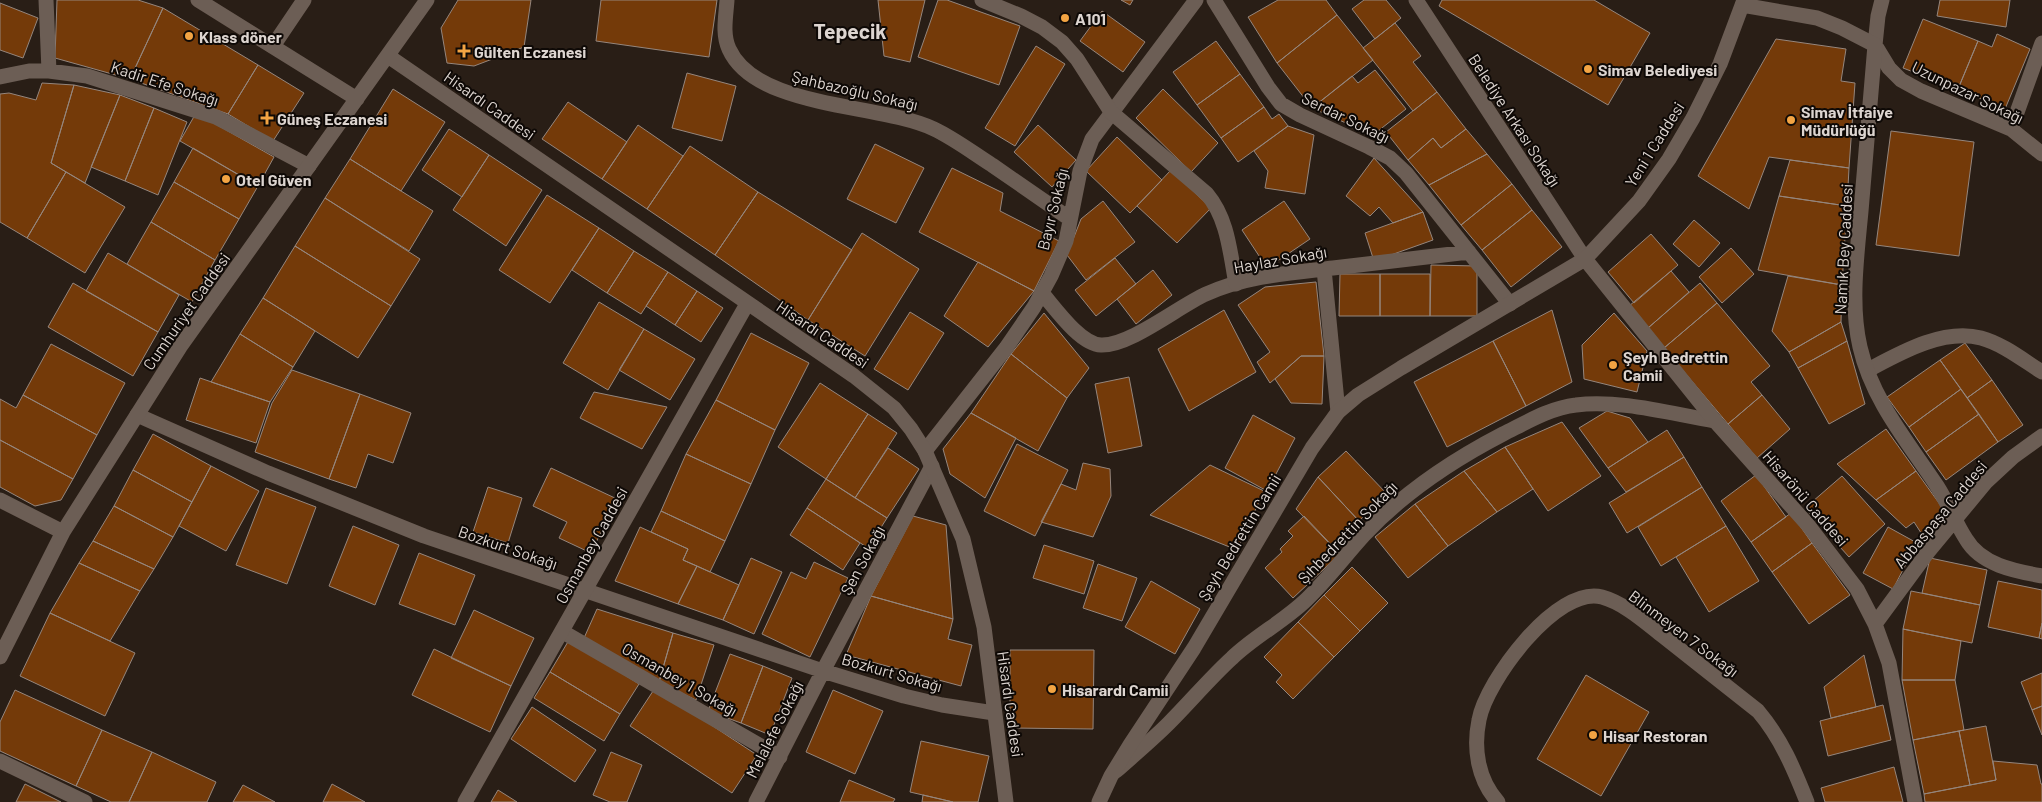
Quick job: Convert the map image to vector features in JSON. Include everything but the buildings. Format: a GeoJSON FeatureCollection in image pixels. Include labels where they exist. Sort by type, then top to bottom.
{"type":"FeatureCollection","features":[{"type":"Feature","properties":{"kind":"street"},"geometry":{"type":"LineString","coordinates":[[46,0],[48,71]]}},
{"type":"Feature","properties":{"kind":"street"},"geometry":{"type":"LineString","coordinates":[[198,0],[357,99]]}},
{"type":"Feature","properties":{"kind":"street"},"geometry":{"type":"LineString","coordinates":[[273,46],[304,0]]}},
{"type":"Feature","properties":{"kind":"street","name":"Cumhuriyet Caddesi"},"geometry":{"type":"LineString","coordinates":[[0,657],[63,532],[180,347],[426,0]]}},
{"type":"Feature","properties":{"kind":"street","name":"Şahbazoğlu Sokağı"},"geometry":{"type":"LineString","coordinates":[[727,0],[724,32],[728,47],[737,63],[766,85],[832,103],[912,119],[964,146],[1070,219]]}},
{"type":"Feature","properties":{"kind":"street"},"geometry":{"type":"LineString","coordinates":[[982,0],[1042,27],[1062,42],[1076,59],[1111,112],[1207,194],[1214,203],[1226,230],[1236,284]]}},
{"type":"Feature","properties":{"kind":"street","name":"Bayır Sokağı"},"geometry":{"type":"LineString","coordinates":[[925,451],[1006,348],[1042,293],[1052,276],[1066,240],[1085,154],[1092,139],[1196,0]]}},
{"type":"Feature","properties":{"kind":"street","name":"Serdar Sokağı"},"geometry":{"type":"LineString","coordinates":[[1214,0],[1268,87],[1282,104],[1300,116],[1369,146],[1390,158],[1406,173],[1510,304]]}},
{"type":"Feature","properties":{"kind":"street","name":"Belediye Arkası Sokağı"},"geometry":{"type":"LineString","coordinates":[[1416,0],[1585,259]]}},
{"type":"Feature","properties":{"kind":"street"},"geometry":{"type":"LineString","coordinates":[[1743,3],[1817,18],[1875,45],[1882,0]]}},
{"type":"Feature","properties":{"kind":"street","name":"Yeni 1 Caddesi"},"geometry":{"type":"LineString","coordinates":[[1585,259],[1639,201],[1669,159],[1693,118],[1720,64],[1743,3]]}},
{"type":"Feature","properties":{"kind":"street"},"geometry":{"type":"LineString","coordinates":[[2011,129],[2042,43]]}},
{"type":"Feature","properties":{"kind":"street","name":"Uzunpazar Sokağı"},"geometry":{"type":"LineString","coordinates":[[1875,45],[1889,68],[1901,80],[1920,91],[2011,129],[2042,154]]}},
{"type":"Feature","properties":{"kind":"street","name":"Namık Bey Caddesi"},"geometry":{"type":"LineString","coordinates":[[1875,45],[1858,245],[1855,309],[1860,347],[1882,403],[1903,438],[1938,489],[1967,541],[1979,554],[1997,564],[2042,576]]}},
{"type":"Feature","properties":{"kind":"street","name":"Hisardı Caddesi"},"geometry":{"type":"LineString","coordinates":[[388,56],[874,392],[894,408],[925,451],[963,539],[984,627],[1006,802]]}},
{"type":"Feature","properties":{"kind":"street","name":"Kadir Efe Sokağı"},"geometry":{"type":"LineString","coordinates":[[0,77],[29,71],[48,71],[87,76],[216,117],[308,166]]}},
{"type":"Feature","properties":{"kind":"street","name":"Haylaz Sokağı"},"geometry":{"type":"LineString","coordinates":[[1042,293],[1080,334],[1087,340],[1100,345],[1132,336],[1205,294],[1236,284],[1264,277],[1469,252]]}},
{"type":"Feature","properties":{"kind":"street","name":"Şeyh Bedrettin Camii"},"geometry":{"type":"LineString","coordinates":[[1099,802],[1111,776],[1194,648],[1312,448],[1338,412],[1358,395],[1585,259]]}},
{"type":"Feature","properties":{"kind":"street","name":"Hisarönü Caddesi"},"geometry":{"type":"LineString","coordinates":[[1585,259],[1714,421],[1808,525],[1857,588],[1875,624],[1889,663],[1915,802]]}},
{"type":"Feature","properties":{"kind":"street"},"geometry":{"type":"LineString","coordinates":[[1324,269],[1338,412]]}},
{"type":"Feature","properties":{"kind":"street","name":"Osmanbey Caddesi"},"geometry":{"type":"LineString","coordinates":[[465,802],[586,592],[660,456],[747,304]]}},
{"type":"Feature","properties":{"kind":"street"},"geometry":{"type":"LineString","coordinates":[[1868,370],[1917,346],[1962,336],[1981,338],[2007,349],[2042,372]]}},
{"type":"Feature","properties":{"kind":"street","name":"Şıhbedrettin Sokağı"},"geometry":{"type":"LineString","coordinates":[[1111,776],[1169,723],[1233,656],[1282,621],[1305,601],[1333,573],[1364,535],[1389,511],[1415,487],[1449,463],[1529,421],[1554,410],[1575,405],[1597,403],[1619,405],[1714,421]]}},
{"type":"Feature","properties":{"kind":"street","name":"Bozkurt Sokağı"},"geometry":{"type":"LineString","coordinates":[[137,415],[345,506],[424,536],[823,671],[904,696],[942,705],[994,713]]}},
{"type":"Feature","properties":{"kind":"street","name":"Abbaspaşa Caddesi"},"geometry":{"type":"LineString","coordinates":[[1875,624],[1928,552],[1986,482],[2012,457],[2042,436]]}},
{"type":"Feature","properties":{"kind":"street","name":"Şen Sokağı"},"geometry":{"type":"LineString","coordinates":[[823,671],[932,466]]}},
{"type":"Feature","properties":{"kind":"street"},"geometry":{"type":"LineString","coordinates":[[0,500],[63,532]]}},
{"type":"Feature","properties":{"kind":"street","name":"Blinmeyen 7 Sokağı"},"geometry":{"type":"LineString","coordinates":[[1498,802],[1483,779],[1477,758],[1476,740],[1479,718],[1487,697],[1518,649],[1540,625],[1560,609],[1579,599],[1590,596],[1603,597],[1638,617],[1758,711],[1772,728],[1785,749],[1807,802]]}},
{"type":"Feature","properties":{"kind":"street","name":"Osmanbey 1 Sokağı"},"geometry":{"type":"LineString","coordinates":[[563,632],[780,757]]}},
{"type":"Feature","properties":{"kind":"street","name":"Melalefe Sokağı"},"geometry":{"type":"LineString","coordinates":[[756,802],[823,671]]}},
{"type":"Feature","properties":{"kind":"street"},"geometry":{"type":"LineString","coordinates":[[0,761],[85,802]]}},
{"type":"Feature","properties":{"kind":"place","name":"A101"},"geometry":{"type":"Point","coordinates":[1065,18]}},
{"type":"Feature","properties":{"kind":"place","name":"Klass döner"},"geometry":{"type":"Point","coordinates":[189,36]}},
{"type":"Feature","properties":{"kind":"place","name":"Gülten Eczanesi"},"geometry":{"type":"Point","coordinates":[464,51]}},
{"type":"Feature","properties":{"kind":"place","name":"Simav Belediyesi"},"geometry":{"type":"Point","coordinates":[1588,69]}},
{"type":"Feature","properties":{"kind":"place","name":"Güneş Eczanesi"},"geometry":{"type":"Point","coordinates":[267,118]}},
{"type":"Feature","properties":{"kind":"place","name":"Simav İtfaiye Müdürlüğü"},"geometry":{"type":"Point","coordinates":[1791,120]}},
{"type":"Feature","properties":{"kind":"place","name":"Otel Güven"},"geometry":{"type":"Point","coordinates":[226,179]}},
{"type":"Feature","properties":{"kind":"place","name":"Şeyh Bedrettin Camii"},"geometry":{"type":"Point","coordinates":[1613,365]}},
{"type":"Feature","properties":{"kind":"place","name":"Hisarardı Camii"},"geometry":{"type":"Point","coordinates":[1052,689]}},
{"type":"Feature","properties":{"kind":"place","name":"Hisar Restoran"},"geometry":{"type":"Point","coordinates":[1593,735]}},
{"type":"Feature","properties":{"kind":"district","name":"Tepecik"},"geometry":{"type":"Point","coordinates":[850,30]}}]}
